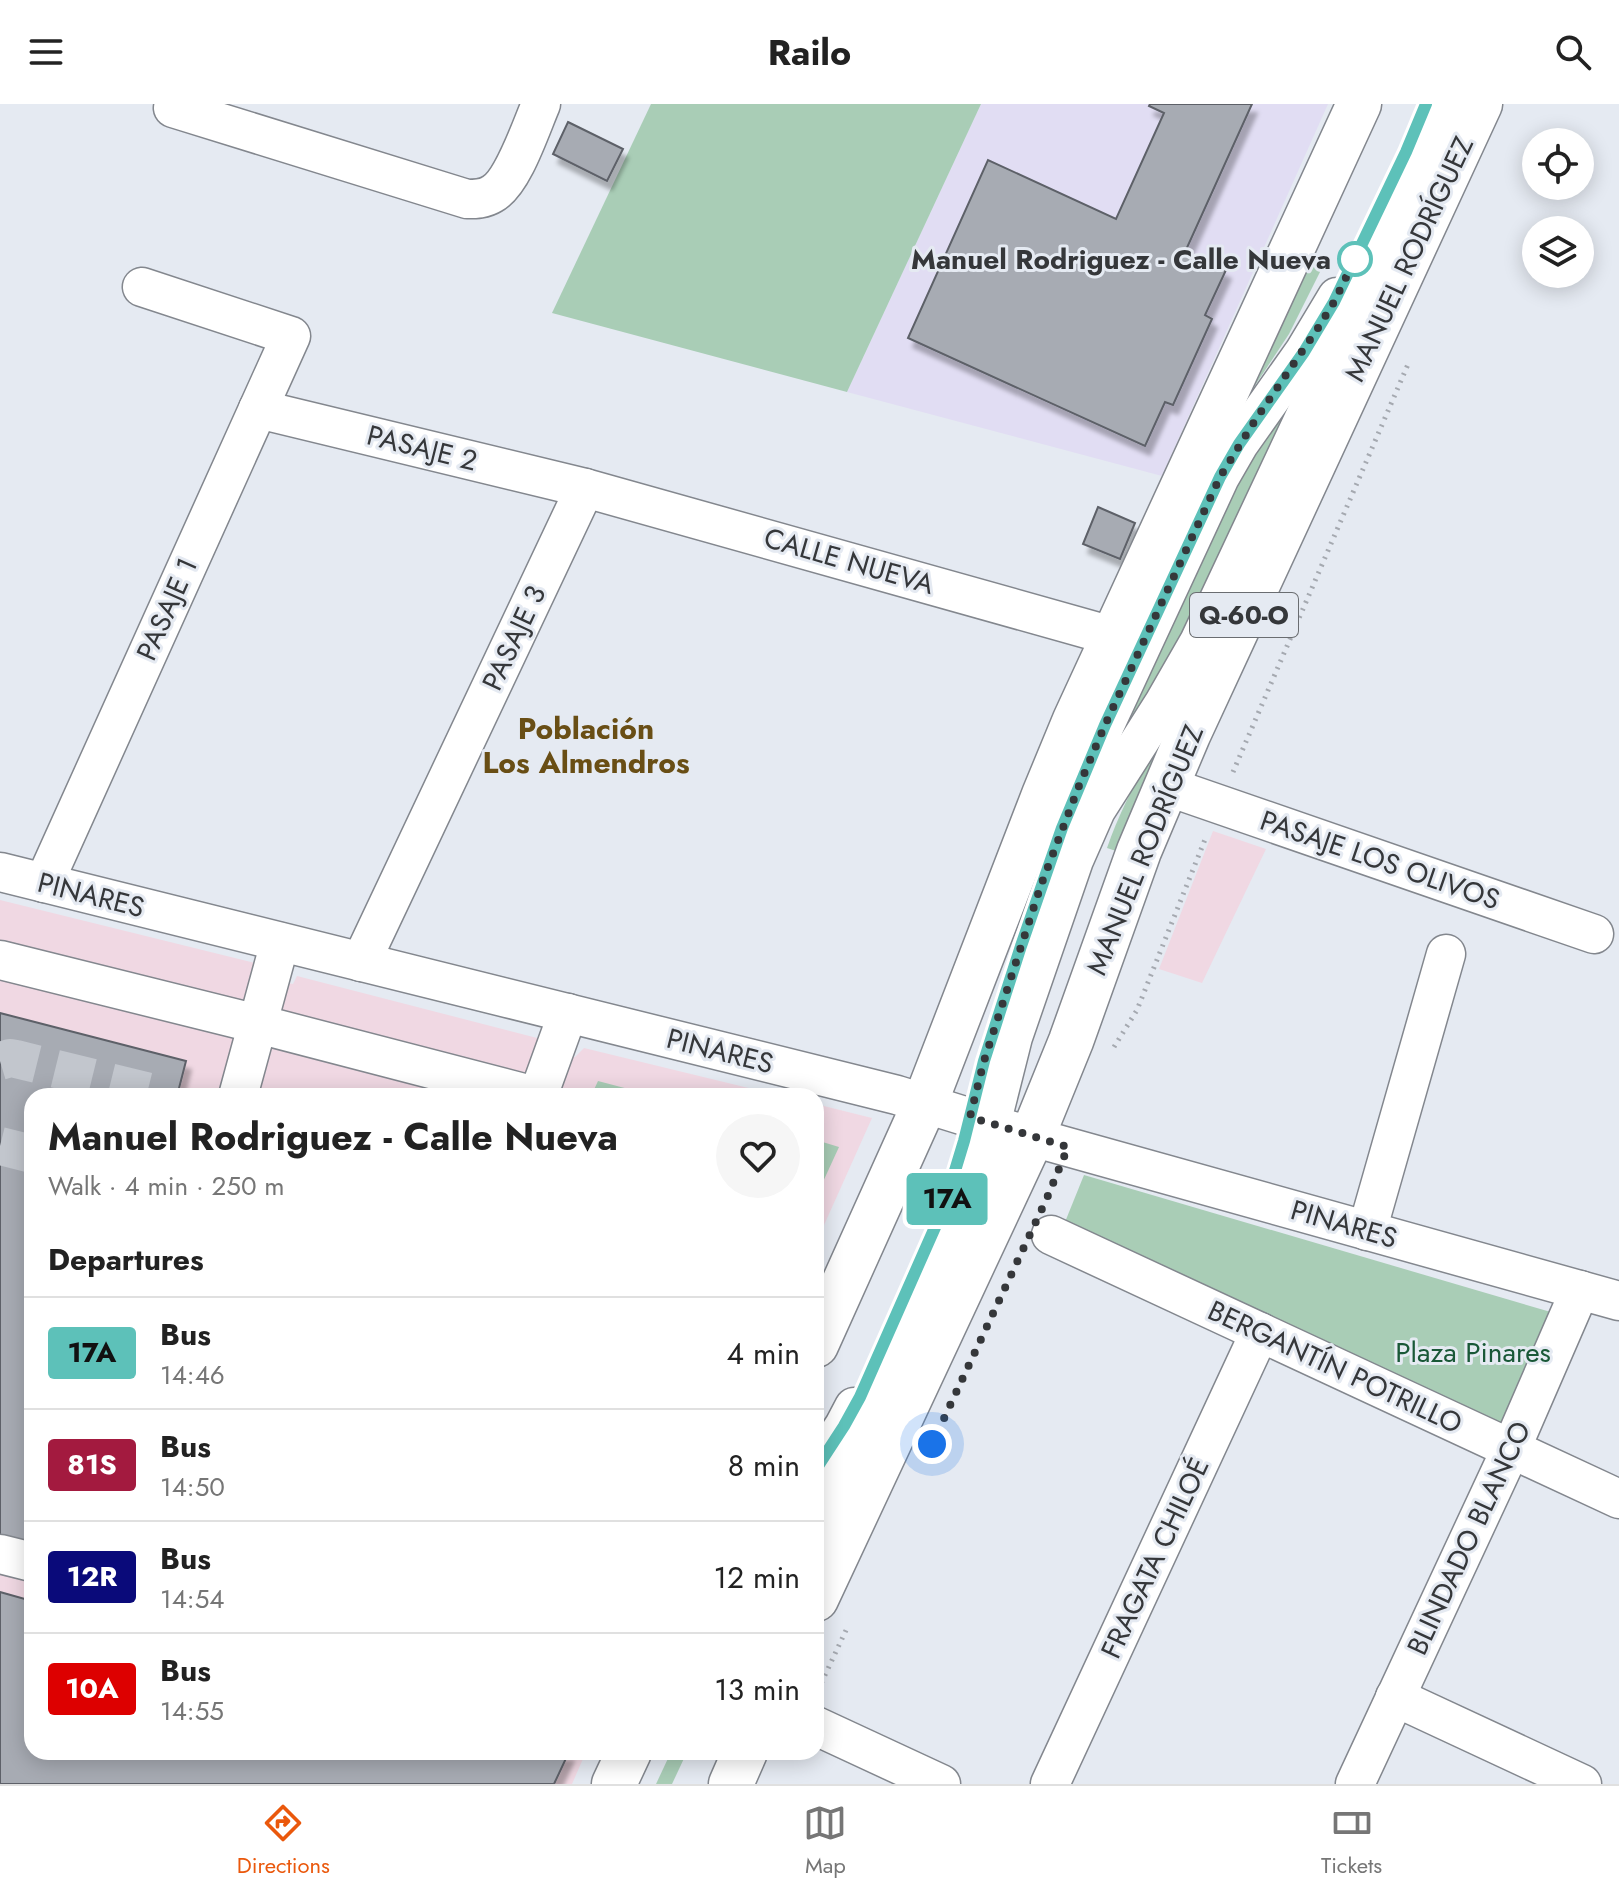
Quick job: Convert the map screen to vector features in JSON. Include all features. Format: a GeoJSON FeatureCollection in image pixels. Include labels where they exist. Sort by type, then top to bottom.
{"type":"FeatureCollection","features":[{"type":"Feature","properties":{"kind":"main road"},"geometry":{"type":"LineString","coordinates":[[824,1327],[925,1103],[1044,795],[1112,636],[1359,104]]}},
{"type":"Feature","properties":{"kind":"main road","name":"MANUEL RODRÍGUEZ"},"geometry":{"type":"LineString","coordinates":[[833,1611],[998,1126],[1071,1041],[1139,851],[1166,786],[1480,104]]}},
{"type":"Feature","properties":{"kind":"main road"},"geometry":{"type":"LineString","coordinates":[[614,1784],[625,1760]]}},
{"type":"Feature","properties":{"kind":"main road"},"geometry":{"type":"LineString","coordinates":[[724,1760],[729,1784]]}},
{"type":"Feature","properties":{"kind":"main road"},"geometry":{"type":"LineString","coordinates":[[729,1784],[741,1760]]}},
{"type":"Feature","properties":{"kind":"street"},"geometry":{"type":"LineString","coordinates":[[173,108],[467,199],[480,199],[492,195],[503,186],[541,104]]}},
{"type":"Feature","properties":{"kind":"street"},"geometry":{"type":"LineString","coordinates":[[824,1457],[860,1397],[944,1207],[998,1126],[984,1061],[1041,885],[1105,725],[1220,477],[1334,302],[1426,104]]}},
{"type":"Feature","properties":{"kind":"street"},"geometry":{"type":"LineString","coordinates":[[824,1524],[944,1264],[998,1126],[1013,1037],[1084,835],[1107,791],[1199,642],[1449,104]]}},
{"type":"Feature","properties":{"kind":"street","name":"PASAJE 1"},"geometry":{"type":"LineString","coordinates":[[44,883],[291,336],[142,287]]}},
{"type":"Feature","properties":{"kind":"street","name":"PASAJE 2"},"geometry":{"type":"LineString","coordinates":[[258,409],[585,488]]}},
{"type":"Feature","properties":{"kind":"street","name":"CALLE NUEVA"},"geometry":{"type":"LineString","coordinates":[[585,488],[1112,636]]}},
{"type":"Feature","properties":{"kind":"street","name":"PASAJE 3"},"geometry":{"type":"LineString","coordinates":[[361,962],[585,488]]}},
{"type":"Feature","properties":{"kind":"street","name":"PASAJE LOS OLIVOS"},"geometry":{"type":"LineString","coordinates":[[1166,786],[1594,934]]}},
{"type":"Feature","properties":{"kind":"street","name":"PINARES"},"geometry":{"type":"LineString","coordinates":[[0,872],[925,1103],[1619,1301]]}},
{"type":"Feature","properties":{"kind":"street"},"geometry":{"type":"LineString","coordinates":[[240,1088],[280,942]]}},
{"type":"Feature","properties":{"kind":"street"},"geometry":{"type":"LineString","coordinates":[[1367,1231],[1446,954]]}},
{"type":"Feature","properties":{"kind":"street"},"geometry":{"type":"LineString","coordinates":[[0,960],[505,1088]]}},
{"type":"Feature","properties":{"kind":"street"},"geometry":{"type":"LineString","coordinates":[[539,1088],[568,1013]]}},
{"type":"Feature","properties":{"kind":"street","name":"BERGANTÍN POTRILLO"},"geometry":{"type":"LineString","coordinates":[[1051,1235],[1619,1499]]}},
{"type":"Feature","properties":{"kind":"street","name":"BLINDADO BLANCO"},"geometry":{"type":"LineString","coordinates":[[1355,1784],[1511,1449],[1580,1290]]}},
{"type":"Feature","properties":{"kind":"street","name":"FRAGATA CHILOÉ"},"geometry":{"type":"LineString","coordinates":[[1050,1784],[1260,1332]]}},
{"type":"Feature","properties":{"kind":"street"},"geometry":{"type":"LineString","coordinates":[[0,1554],[24,1560]]}},
{"type":"Feature","properties":{"kind":"street"},"geometry":{"type":"LineString","coordinates":[[1395,1697],[1582,1784]]}},
{"type":"Feature","properties":{"kind":"street"},"geometry":{"type":"LineString","coordinates":[[824,1730],[941,1784]]}},
{"type":"Feature","properties":{"kind":"street"},"geometry":{"type":"LineString","coordinates":[[729,1784],[733,1760]]}},
{"type":"Feature","properties":{"kind":"path"},"geometry":{"type":"LineString","coordinates":[[1114,1048],[1137,1010],[1218,805],[1413,352]]}},
{"type":"Feature","properties":{"kind":"path"},"geometry":{"type":"LineString","coordinates":[[824,1655],[833,1611]]}},
{"type":"Feature","properties":{"kind":"shaded area"},"geometry":{"type":"Polygon","coordinates":[[[981,104],[1328,104],[1162,476],[847,392],[981,104]]]}},
{"type":"Feature","properties":{"kind":"shaded area"},"geometry":{"type":"Polygon","coordinates":[[[1213,831],[1266,849],[1202,983],[1159,969],[1213,831]]]}},
{"type":"Feature","properties":{"kind":"shaded area"},"geometry":{"type":"Polygon","coordinates":[[[0,900],[255,963],[251,976],[293,984],[297,976],[541,1039],[555,1053],[575,1057],[584,1048],[748,1088],[24,1088],[24,1760],[582,1760],[572,1784],[0,1784],[0,900]]]}},
{"type":"Feature","properties":{"kind":"shaded area"},"geometry":{"type":"Polygon","coordinates":[[[824,1106],[872,1118],[824,1225],[824,1106]]]}},
{"type":"Feature","properties":{"kind":"green space"},"geometry":{"type":"Polygon","coordinates":[[[651,104],[981,104],[847,392],[552,313],[651,104]]]}},
{"type":"Feature","properties":{"kind":"green space"},"geometry":{"type":"Polygon","coordinates":[[[1312,258],[1324,264],[1289,334],[1248,396],[1312,258]]]}},
{"type":"Feature","properties":{"kind":"green space"},"geometry":{"type":"Polygon","coordinates":[[[1342,311],[1223,574],[1090,794],[1254,444],[1342,311]]]}},
{"type":"Feature","properties":{"kind":"green space"},"geometry":{"type":"Polygon","coordinates":[[[1174,718],[1122,853],[1107,848],[1136,781],[1174,718]]]}},
{"type":"Feature","properties":{"kind":"green space"},"geometry":{"type":"Polygon","coordinates":[[[598,1081],[625,1088],[595,1088],[598,1081]]]}},
{"type":"Feature","properties":{"kind":"green space"},"geometry":{"type":"Polygon","coordinates":[[[824,1142],[839,1147],[824,1180],[824,1142]]]}},
{"type":"Feature","properties":{"kind":"green space","name":"Plaza Pinares"},"geometry":{"type":"Polygon","coordinates":[[[1084,1175],[1561,1315],[1506,1422],[1497,1426],[1063,1227],[1084,1175]]]}},
{"type":"Feature","properties":{"kind":"green space"},"geometry":{"type":"Polygon","coordinates":[[[667,1760],[683,1760],[672,1784],[656,1784],[667,1760]]]}},
{"type":"Feature","properties":{"kind":"building"},"geometry":{"type":"Polygon","coordinates":[[[1150,104],[1252,104],[1185,252],[1226,270],[1205,315],[1212,319],[1173,405],[1165,402],[1145,446],[908,338],[988,160],[1116,219],[1164,113],[1150,104]]]}},
{"type":"Feature","properties":{"kind":"building"},"geometry":{"type":"Polygon","coordinates":[[[568,122],[623,149],[607,181],[553,154],[568,122]]]}},
{"type":"Feature","properties":{"kind":"building"},"geometry":{"type":"Polygon","coordinates":[[[1098,507],[1135,523],[1120,559],[1083,544],[1098,507]]]}},
{"type":"Feature","properties":{"kind":"building"},"geometry":{"type":"Polygon","coordinates":[[[0,1013],[186,1061],[179,1088],[24,1088],[24,1544],[0,1538],[0,1013]]]}},
{"type":"Feature","properties":{"kind":"building"},"geometry":{"type":"Polygon","coordinates":[[[0,1592],[24,1599],[24,1760],[565,1760],[554,1784],[0,1784],[0,1592]]]}},
{"type":"Feature","properties":{"kind":"tunnel"},"geometry":{"type":"LineString","coordinates":[[0,1061],[16,1059],[134,1088]]}},
{"type":"Feature","properties":{"kind":"tunnel"},"geometry":{"type":"LineString","coordinates":[[0,1146],[24,1152]]}},
{"type":"Feature","properties":{"kind":"bus line","name":"17A"},"geometry":{"type":"LineString","coordinates":[[824,1457],[860,1397],[944,1207],[984,1061],[1041,885],[1105,725],[1220,477],[1334,302],[1426,104]]}},
{"type":"Feature","properties":{"kind":"place","name":"Manuel Rodriguez - Calle Nueva"},"geometry":{"type":"Point","coordinates":[1355,259]}},
{"type":"Feature","properties":{"kind":"district","name":"Población Los Almendros"},"geometry":{"type":"Point","coordinates":[586,745]}},
{"type":"Feature","properties":{"kind":"route"},"geometry":{"type":"LineString","coordinates":[[932,1444],[1068,1147],[970,1117],[984,1061],[1041,885],[1105,725],[1220,477],[1239,444],[1304,352],[1355,259]]}}]}
